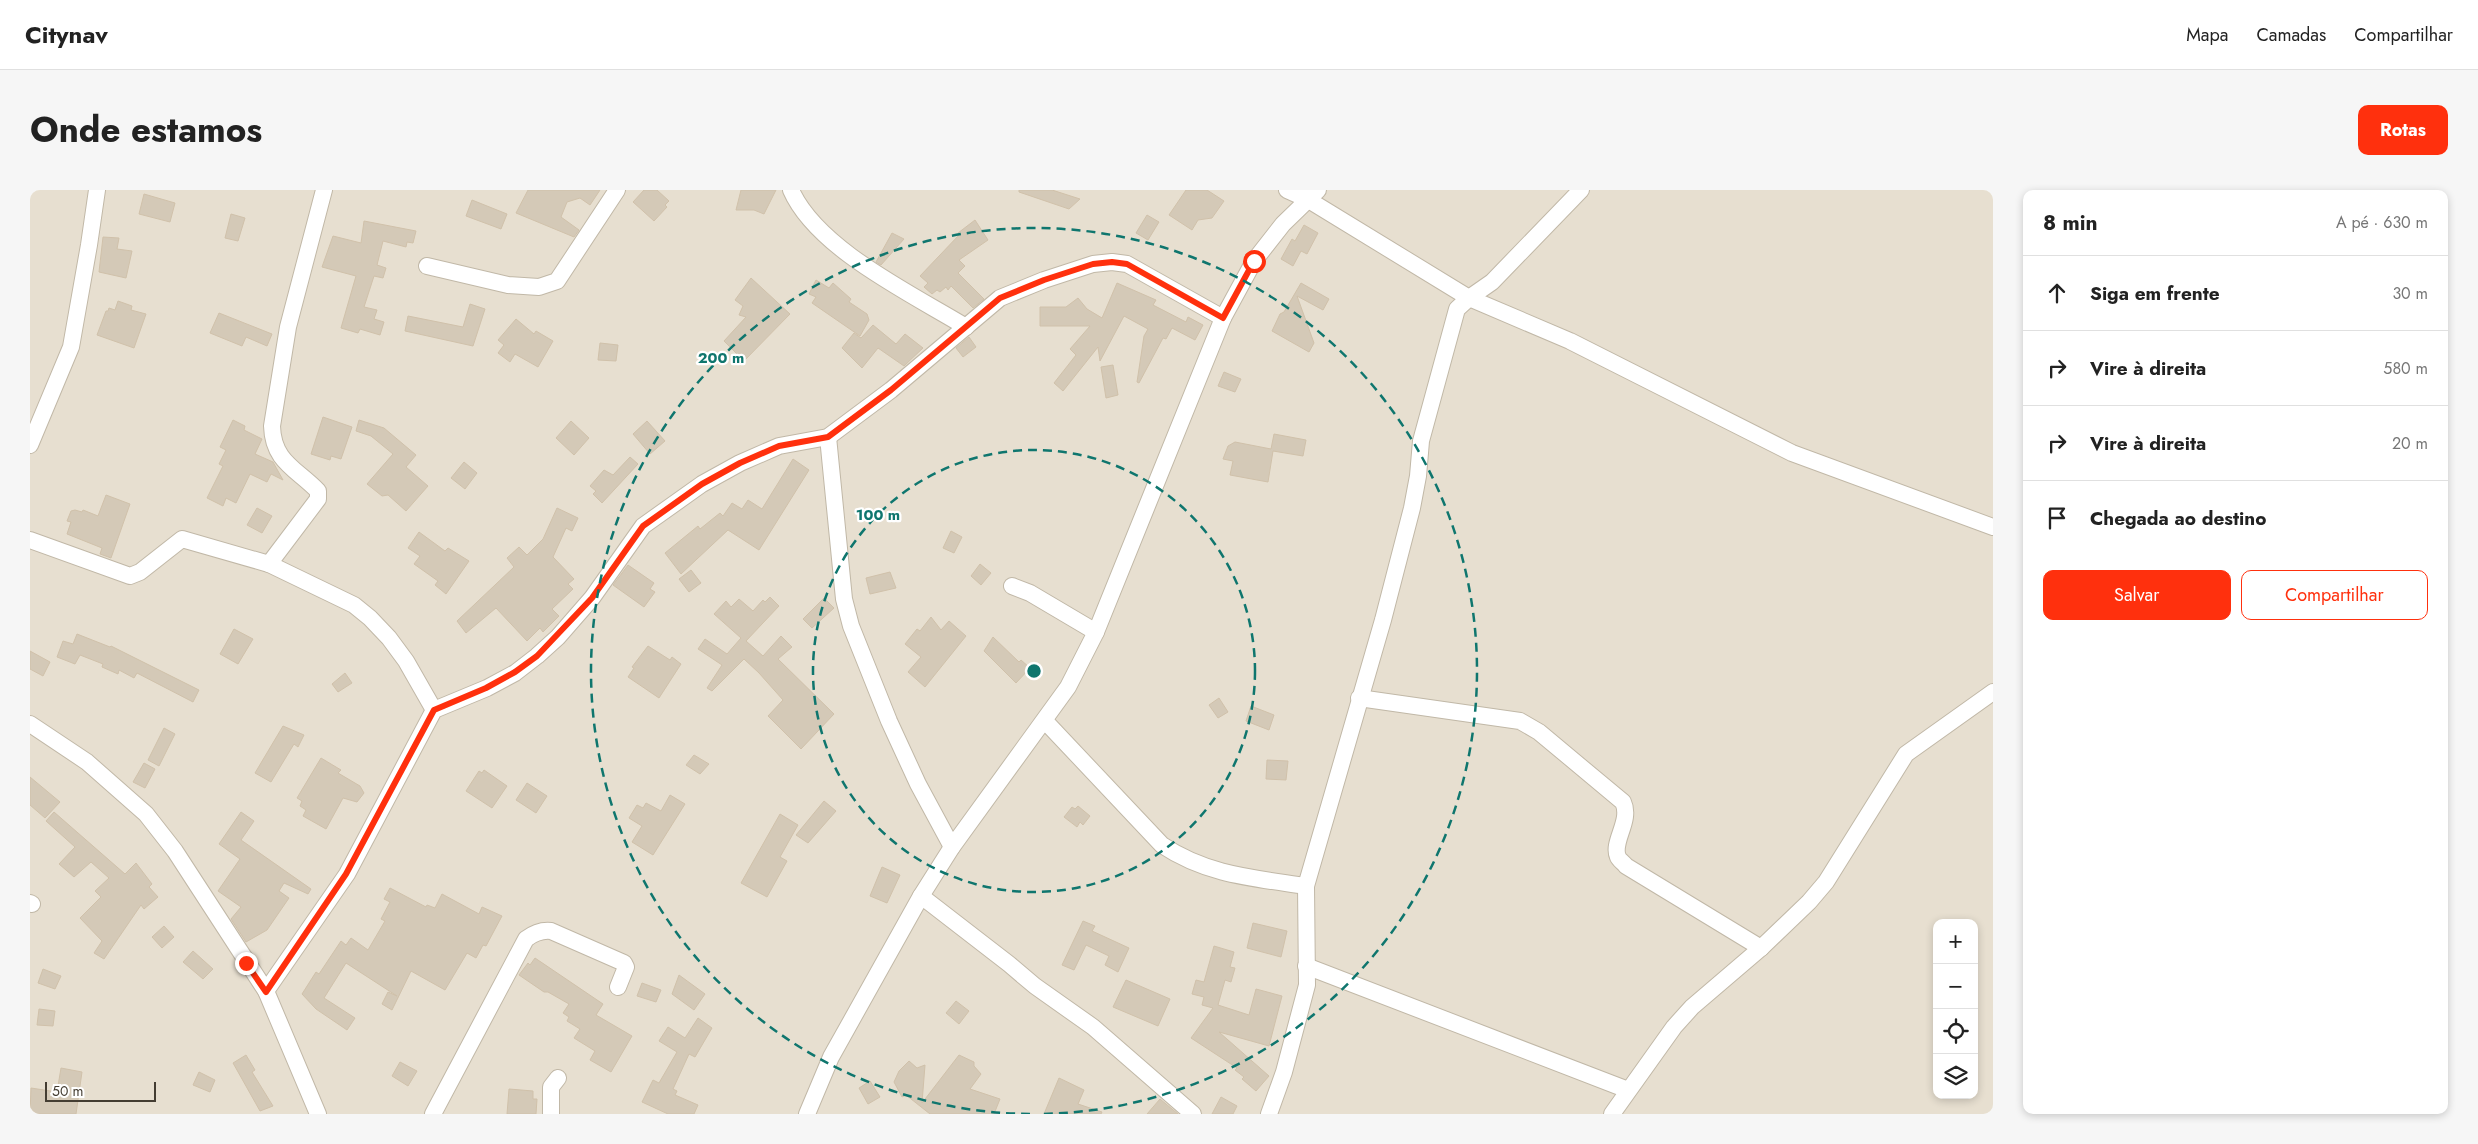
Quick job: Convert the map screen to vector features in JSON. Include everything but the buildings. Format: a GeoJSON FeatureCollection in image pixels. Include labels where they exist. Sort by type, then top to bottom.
{"type":"FeatureCollection","features":[{"type":"Feature","properties":{"kind":"street"},"geometry":{"type":"LineString","coordinates":[[30,445],[71,347],[97,190]]}},
{"type":"Feature","properties":{"kind":"street"},"geometry":{"type":"LineString","coordinates":[[269,564],[318,499],[318,491],[292,469],[278,452],[273,443],[272,426],[288,327],[324,190]]}},
{"type":"Feature","properties":{"kind":"street"},"geometry":{"type":"LineString","coordinates":[[427,266],[508,285],[539,287],[557,281],[617,190]]}},
{"type":"Feature","properties":{"kind":"street"},"geometry":{"type":"LineString","coordinates":[[792,190],[808,218],[849,254],[966,327]]}},
{"type":"Feature","properties":{"kind":"street"},"geometry":{"type":"LineString","coordinates":[[1287,190],[1312,194],[1469,298],[1570,341],[1792,453],[1993,527]]}},
{"type":"Feature","properties":{"kind":"street"},"geometry":{"type":"LineString","coordinates":[[1269,1114],[1304,1003],[1307,985],[1306,886],[1412,508],[1418,476],[1421,441],[1457,309],[1492,282],[1581,190]]}},
{"type":"Feature","properties":{"kind":"street"},"geometry":{"type":"LineString","coordinates":[[806,1114],[831,1057],[921,896],[952,847],[1068,687],[1096,632],[1223,318],[1254,261],[1283,224],[1312,194]]}},
{"type":"Feature","properties":{"kind":"street"},"geometry":{"type":"LineString","coordinates":[[266,992],[346,874],[434,710],[486,688],[515,672],[537,656],[592,598],[643,526],[663,510],[702,484],[748,459],[779,446],[828,437],[891,390],[1000,298],[1044,280],[1093,264],[1112,262],[1127,264],[1223,318]]}},
{"type":"Feature","properties":{"kind":"street"},"geometry":{"type":"LineString","coordinates":[[828,437],[844,599],[850,626],[897,739],[952,847]]}},
{"type":"Feature","properties":{"kind":"street"},"geometry":{"type":"LineString","coordinates":[[30,540],[130,576],[140,572],[182,539],[269,564],[338,597],[370,618],[406,661],[434,710]]}},
{"type":"Feature","properties":{"kind":"street"},"geometry":{"type":"LineString","coordinates":[[1012,586],[1030,593],[1096,632]]}},
{"type":"Feature","properties":{"kind":"street"},"geometry":{"type":"LineString","coordinates":[[1612,1114],[1674,1027],[1692,1006],[1761,948],[1809,902],[1826,882],[1906,754],[1993,692]]}},
{"type":"Feature","properties":{"kind":"street"},"geometry":{"type":"LineString","coordinates":[[1359,698],[1468,715],[1508,718],[1520,721],[1539,732],[1623,802],[1627,809],[1617,850],[1618,857],[1626,866],[1761,948]]}},
{"type":"Feature","properties":{"kind":"street"},"geometry":{"type":"LineString","coordinates":[[1045,721],[1162,844],[1177,855],[1202,867],[1225,874],[1306,886]]}},
{"type":"Feature","properties":{"kind":"street"},"geometry":{"type":"LineString","coordinates":[[30,724],[87,762],[146,814],[175,851],[266,992],[318,1114]]}},
{"type":"Feature","properties":{"kind":"street"},"geometry":{"type":"LineString","coordinates":[[921,896],[1035,986],[1093,1027],[1193,1114]]}},
{"type":"Feature","properties":{"kind":"street"},"geometry":{"type":"LineString","coordinates":[[434,1114],[526,939],[532,934],[545,930],[551,931],[624,963],[626,967],[618,987]]}},
{"type":"Feature","properties":{"kind":"street"},"geometry":{"type":"LineString","coordinates":[[1306,966],[1628,1090]]}},
{"type":"Feature","properties":{"kind":"street"},"geometry":{"type":"LineString","coordinates":[[550,1114],[552,1087],[558,1078]]}},
{"type":"Feature","properties":{"kind":"shaded area"},"geometry":{"type":"Polygon","coordinates":[[[30,190],[1993,190],[1993,1114],[30,1114],[30,190]]]}},
{"type":"Feature","properties":{"kind":"route"},"geometry":{"type":"LineString","coordinates":[[246,963],[266,992],[346,874],[434,710],[486,688],[515,672],[537,656],[558,637],[592,598],[643,526],[663,510],[702,484],[740,463],[779,446],[828,437],[891,390],[1000,298],[1044,280],[1093,264],[1112,262],[1127,264],[1223,318],[1254,261]]}}]}
